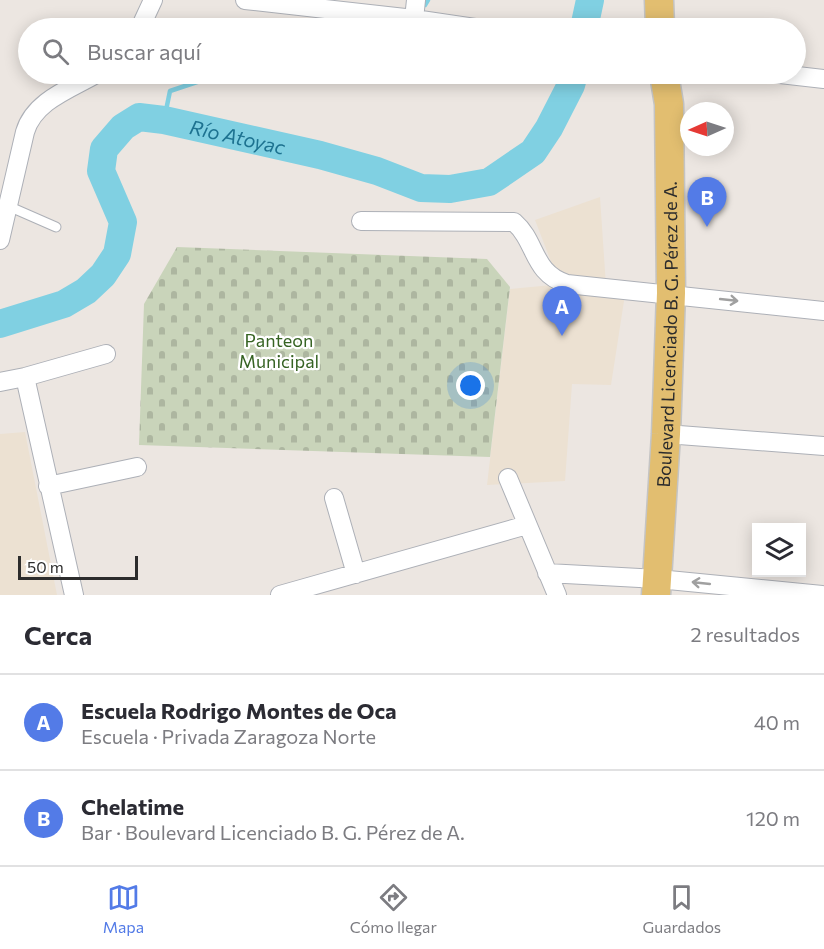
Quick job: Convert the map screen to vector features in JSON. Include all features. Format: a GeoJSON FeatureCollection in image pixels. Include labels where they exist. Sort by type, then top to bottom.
{"type":"FeatureCollection","features":[{"type":"Feature","properties":{"kind":"main road"},"geometry":{"type":"LineString","coordinates":[[659,0],[660,18]]}},
{"type":"Feature","properties":{"kind":"main road","name":"Boulevard Licenciado B. G. Pérez de A."},"geometry":{"type":"LineString","coordinates":[[657,587],[671,293],[669,104],[666,84]]}},
{"type":"Feature","properties":{"kind":"street"},"geometry":{"type":"LineString","coordinates":[[145,18],[153,0]]}},
{"type":"Feature","properties":{"kind":"street"},"geometry":{"type":"LineString","coordinates":[[245,0],[405,18]]}},
{"type":"Feature","properties":{"kind":"street"},"geometry":{"type":"LineString","coordinates":[[414,18],[416,0]]}},
{"type":"Feature","properties":{"kind":"street"},"geometry":{"type":"LineString","coordinates":[[806,77],[824,79]]}},
{"type":"Feature","properties":{"kind":"street"},"geometry":{"type":"LineString","coordinates":[[0,240],[30,117],[39,107],[79,84]]}},
{"type":"Feature","properties":{"kind":"street"},"geometry":{"type":"LineString","coordinates":[[361,220],[514,222],[521,228],[543,270],[555,280],[567,284],[671,293],[824,311]]}},
{"type":"Feature","properties":{"kind":"street"},"geometry":{"type":"LineString","coordinates":[[0,382],[106,354]]}},
{"type":"Feature","properties":{"kind":"street"},"geometry":{"type":"LineString","coordinates":[[25,377],[74,595]]}},
{"type":"Feature","properties":{"kind":"street"},"geometry":{"type":"LineString","coordinates":[[666,434],[824,446]]}},
{"type":"Feature","properties":{"kind":"street"},"geometry":{"type":"LineString","coordinates":[[48,486],[137,467]]}},
{"type":"Feature","properties":{"kind":"street"},"geometry":{"type":"LineString","coordinates":[[508,478],[557,595]]}},
{"type":"Feature","properties":{"kind":"street"},"geometry":{"type":"LineString","coordinates":[[334,498],[356,574]]}},
{"type":"Feature","properties":{"kind":"street"},"geometry":{"type":"LineString","coordinates":[[280,595],[313,591],[356,574],[526,525]]}},
{"type":"Feature","properties":{"kind":"street"},"geometry":{"type":"LineString","coordinates":[[547,573],[657,587],[822,595]]}},
{"type":"Feature","properties":{"kind":"lane"},"geometry":{"type":"LineString","coordinates":[[8,206],[56,227]]}},
{"type":"Feature","properties":{"kind":"shaded area"},"geometry":{"type":"Polygon","coordinates":[[[600,197],[606,286],[626,288],[611,385],[572,384],[565,481],[487,485],[510,289],[552,285],[555,272],[535,220],[600,197]]]}},
{"type":"Feature","properties":{"kind":"shaded area"},"geometry":{"type":"Polygon","coordinates":[[[25,432],[57,595],[0,595],[0,434],[25,432]]]}},
{"type":"Feature","properties":{"kind":"green space","name":"Panteon Municipal"},"geometry":{"type":"Polygon","coordinates":[[[177,247],[487,259],[510,287],[490,457],[139,445],[144,304],[177,247]]]}},
{"type":"Feature","properties":{"kind":"waterway"},"geometry":{"type":"LineString","coordinates":[[425,5],[428,0]]}},
{"type":"Feature","properties":{"kind":"waterway","name":"Río Atoyac"},"geometry":{"type":"LineString","coordinates":[[586,18],[590,0]]}},
{"type":"Feature","properties":{"kind":"waterway"},"geometry":{"type":"LineString","coordinates":[[164,120],[170,91],[191,84]]}},
{"type":"Feature","properties":{"kind":"waterway","name":"Río Atoyac"},"geometry":{"type":"LineString","coordinates":[[0,324],[64,304],[86,291],[103,275],[117,254],[123,222],[101,171],[104,149],[123,127],[139,117],[164,120],[320,155],[377,171],[421,188],[450,189],[489,182],[533,152],[549,128],[571,84]]}},
{"type":"Feature","properties":{"kind":"place","name":"Chelatime"},"geometry":{"type":"Point","coordinates":[707,227]}},
{"type":"Feature","properties":{"kind":"place","name":"Escuela Rodrigo Montes de Oca"},"geometry":{"type":"Point","coordinates":[562,336]}}]}
